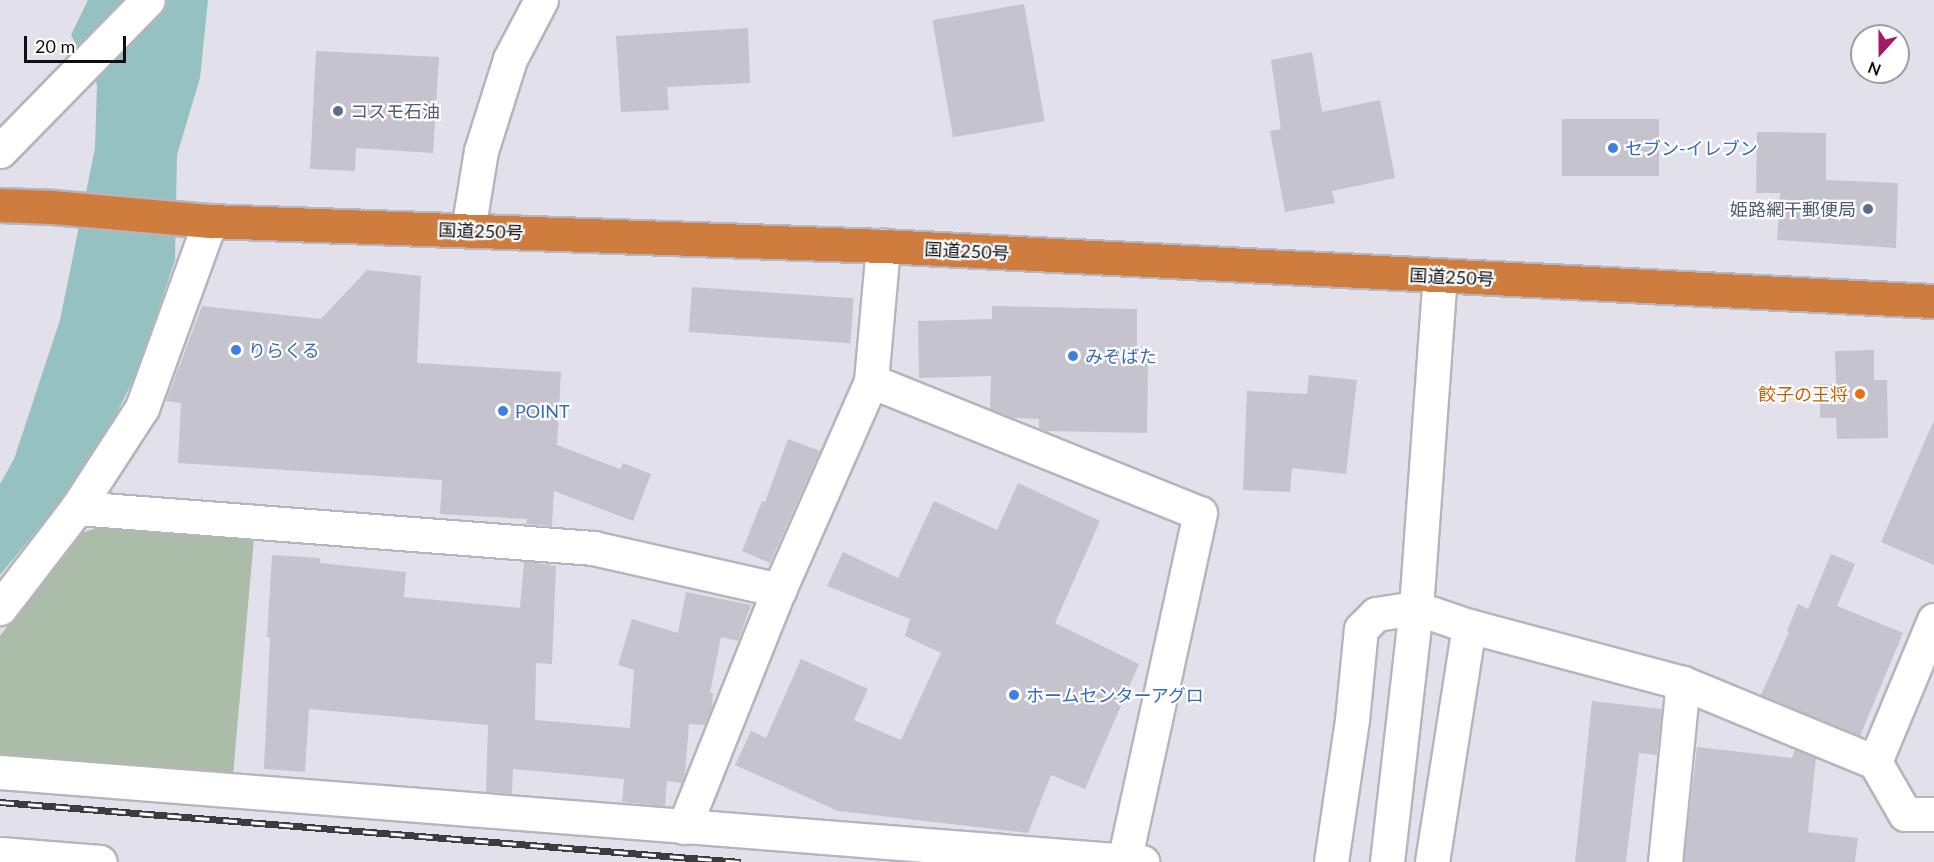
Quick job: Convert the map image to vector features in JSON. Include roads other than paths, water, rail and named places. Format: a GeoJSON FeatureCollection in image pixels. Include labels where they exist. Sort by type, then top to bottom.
{"type":"FeatureCollection","features":[{"type":"Feature","properties":{"kind":"highway","name":"国道250号"},"geometry":{"type":"LineString","coordinates":[[0,205],[52,207],[210,221],[883,246],[1440,277],[1934,301]]}},
{"type":"Feature","properties":{"kind":"street"},"geometry":{"type":"LineString","coordinates":[[0,152],[148,0]]}},
{"type":"Feature","properties":{"kind":"street"},"geometry":{"type":"LineString","coordinates":[[468,230],[481,151],[510,59],[541,0]]}},
{"type":"Feature","properties":{"kind":"street"},"geometry":{"type":"LineString","coordinates":[[0,608],[77,508],[142,408],[210,221]]}},
{"type":"Feature","properties":{"kind":"street"},"geometry":{"type":"LineString","coordinates":[[684,827],[779,590],[871,381],[883,246]]}},
{"type":"Feature","properties":{"kind":"street"},"geometry":{"type":"LineString","coordinates":[[1387,862],[1416,608],[1440,277]]}},
{"type":"Feature","properties":{"kind":"street"},"geometry":{"type":"LineString","coordinates":[[0,772],[1133,861],[1200,513],[871,381]]}},
{"type":"Feature","properties":{"kind":"street"},"geometry":{"type":"LineString","coordinates":[[77,508],[593,548],[779,590]]}},
{"type":"Feature","properties":{"kind":"street"},"geometry":{"type":"LineString","coordinates":[[1330,862],[1352,720],[1361,629],[1376,614],[1416,608],[1469,626],[1683,683],[1875,762],[1905,814],[1934,814]]}},
{"type":"Feature","properties":{"kind":"street"},"geometry":{"type":"LineString","coordinates":[[1875,762],[1934,620]]}},
{"type":"Feature","properties":{"kind":"street"},"geometry":{"type":"LineString","coordinates":[[1432,862],[1469,626]]}},
{"type":"Feature","properties":{"kind":"street"},"geometry":{"type":"LineString","coordinates":[[1665,862],[1683,683]]}},
{"type":"Feature","properties":{"kind":"street"},"geometry":{"type":"LineString","coordinates":[[0,854],[100,862]]}},
{"type":"Feature","properties":{"kind":"railway"},"geometry":{"type":"LineString","coordinates":[[0,802],[741,862]]}},
{"type":"Feature","properties":{"kind":"place","name":"コスモ石油"},"geometry":{"type":"Point","coordinates":[338,111]}},
{"type":"Feature","properties":{"kind":"place","name":"セブン-イレブン"},"geometry":{"type":"Point","coordinates":[1613,148]}},
{"type":"Feature","properties":{"kind":"place","name":"姫路網干郵便局"},"geometry":{"type":"Point","coordinates":[1868,209]}},
{"type":"Feature","properties":{"kind":"place","name":"りらくる"},"geometry":{"type":"Point","coordinates":[236,350]}},
{"type":"Feature","properties":{"kind":"place","name":"みぞばた"},"geometry":{"type":"Point","coordinates":[1073,356]}},
{"type":"Feature","properties":{"kind":"place","name":"餃子の王将"},"geometry":{"type":"Point","coordinates":[1860,394]}},
{"type":"Feature","properties":{"kind":"place","name":"POINT"},"geometry":{"type":"Point","coordinates":[503,411]}},
{"type":"Feature","properties":{"kind":"place","name":"ホームセンターアグロ"},"geometry":{"type":"Point","coordinates":[1014,695]}}]}
